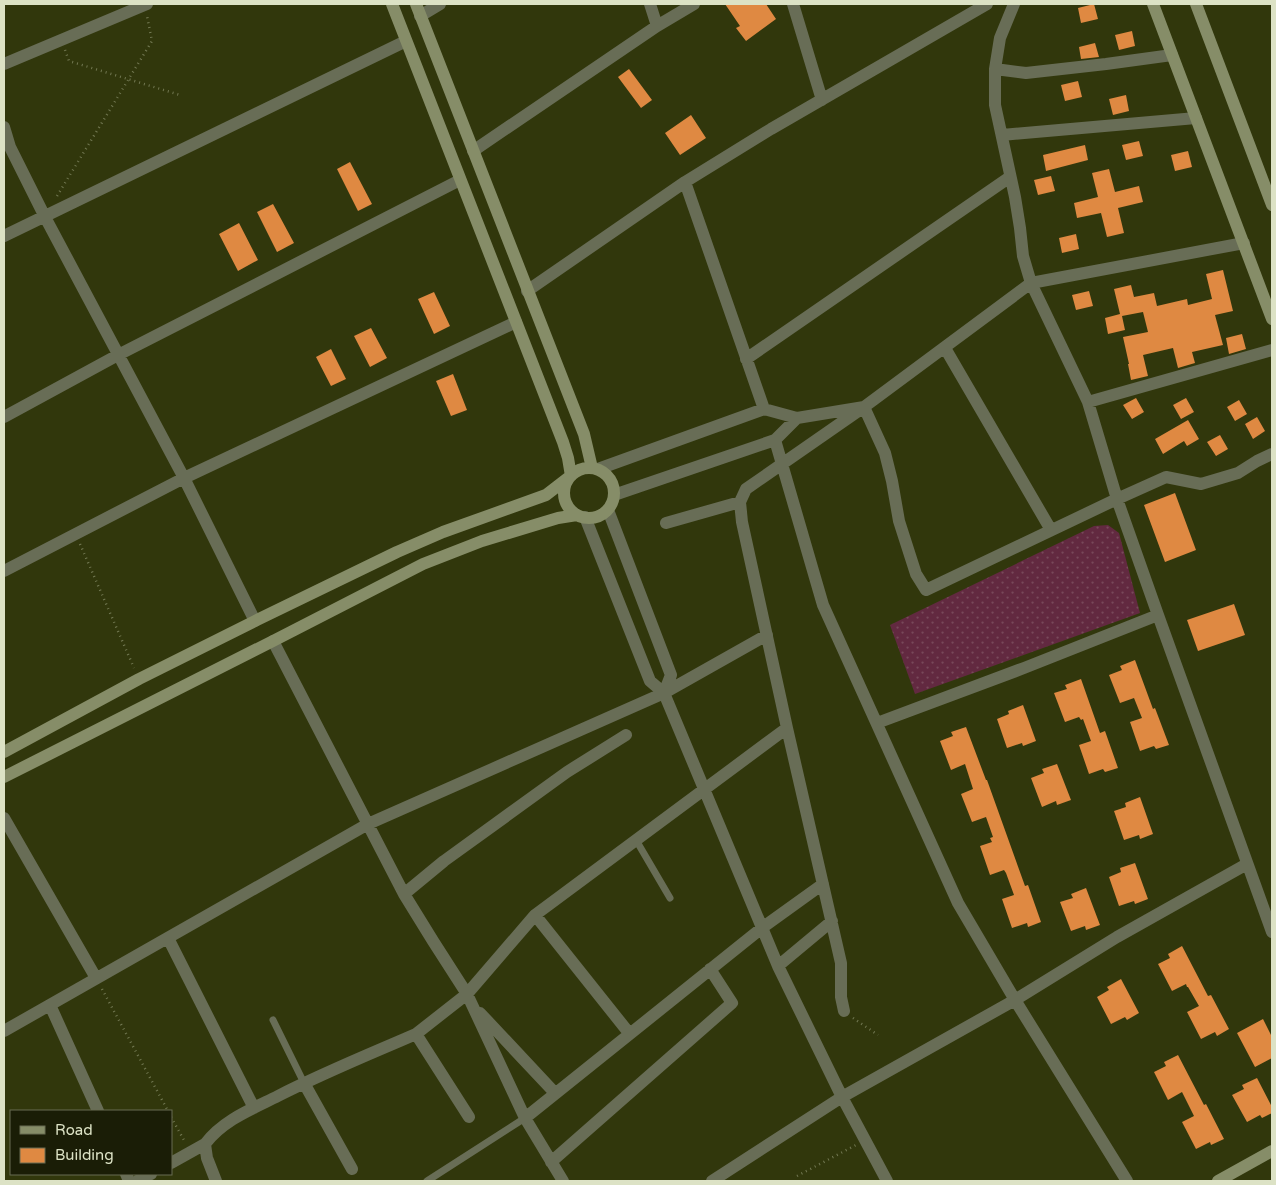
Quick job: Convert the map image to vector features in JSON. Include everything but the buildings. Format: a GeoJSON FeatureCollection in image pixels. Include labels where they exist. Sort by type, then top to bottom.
{"type":"FeatureCollection","features":[{"type":"Feature","properties":{"kind":"street"},"geometry":{"type":"LineString","coordinates":[[4,64],[146,4]]}},
{"type":"Feature","properties":{"kind":"street"},"geometry":{"type":"LineString","coordinates":[[392,4],[563,442],[568,458],[570,477]]}},
{"type":"Feature","properties":{"kind":"street"},"geometry":{"type":"LineString","coordinates":[[4,777],[423,564],[482,541],[558,518],[581,516],[593,518],[608,510],[612,503],[614,486],[605,473],[595,468],[584,434],[418,10],[440,4]]}},
{"type":"Feature","properties":{"kind":"street"},"geometry":{"type":"LineString","coordinates":[[650,4],[657,26]]}},
{"type":"Feature","properties":{"kind":"street"},"geometry":{"type":"LineString","coordinates":[[473,151],[657,26],[694,4]]}},
{"type":"Feature","properties":{"kind":"street"},"geometry":{"type":"LineString","coordinates":[[793,4],[822,100]]}},
{"type":"Feature","properties":{"kind":"street"},"geometry":{"type":"LineString","coordinates":[[527,291],[685,182],[771,129],[987,4]]}},
{"type":"Feature","properties":{"kind":"street"},"geometry":{"type":"LineString","coordinates":[[1014,4],[1000,38],[995,69],[996,104],[1024,256],[1031,283],[1088,402],[1117,499],[1272,932]]}},
{"type":"Feature","properties":{"kind":"street"},"geometry":{"type":"LineString","coordinates":[[1153,4],[1272,319]]}},
{"type":"Feature","properties":{"kind":"street"},"geometry":{"type":"LineString","coordinates":[[1196,4],[1272,205]]}},
{"type":"Feature","properties":{"kind":"street"},"geometry":{"type":"LineString","coordinates":[[4,236],[406,41]]}},
{"type":"Feature","properties":{"kind":"street"},"geometry":{"type":"LineString","coordinates":[[995,69],[1026,74],[1172,55]]}},
{"type":"Feature","properties":{"kind":"street"},"geometry":{"type":"LineString","coordinates":[[1002,135],[1196,118]]}},
{"type":"Feature","properties":{"kind":"street"},"geometry":{"type":"LineString","coordinates":[[4,127],[10,147],[45,217],[184,478],[255,621]]}},
{"type":"Feature","properties":{"kind":"street"},"geometry":{"type":"LineString","coordinates":[[746,359],[1010,177]]}},
{"type":"Feature","properties":{"kind":"street"},"geometry":{"type":"LineString","coordinates":[[4,417],[118,355],[460,180]]}},
{"type":"Feature","properties":{"kind":"street"},"geometry":{"type":"LineString","coordinates":[[685,182],[764,409]]}},
{"type":"Feature","properties":{"kind":"street"},"geometry":{"type":"LineString","coordinates":[[844,1011],[841,998],[841,963],[742,522],[740,502],[746,489],[864,407],[1031,283],[1244,243]]}},
{"type":"Feature","properties":{"kind":"street"},"geometry":{"type":"LineString","coordinates":[[4,571],[184,478],[516,322]]}},
{"type":"Feature","properties":{"kind":"street"},"geometry":{"type":"LineString","coordinates":[[945,348],[1051,530]]}},
{"type":"Feature","properties":{"kind":"street"},"geometry":{"type":"LineString","coordinates":[[1088,402],[1272,350]]}},
{"type":"Feature","properties":{"kind":"street"},"geometry":{"type":"LineString","coordinates":[[864,407],[798,418],[764,409],[595,468],[581,468],[570,477],[565,486],[564,494],[570,509],[581,516],[650,681],[664,693],[778,966],[842,1097],[888,1181]]}},
{"type":"Feature","properties":{"kind":"street"},"geometry":{"type":"LineString","coordinates":[[864,407],[885,453],[899,520],[916,574],[926,590],[1166,477],[1201,484],[1238,472],[1272,454]]}},
{"type":"Feature","properties":{"kind":"street"},"geometry":{"type":"LineString","coordinates":[[614,495],[775,440],[798,418]]}},
{"type":"Feature","properties":{"kind":"street"},"geometry":{"type":"LineString","coordinates":[[775,440],[823,605],[958,903],[1015,1000],[1127,1181]]}},
{"type":"Feature","properties":{"kind":"street"},"geometry":{"type":"LineString","coordinates":[[4,752],[139,679],[397,552],[443,532],[546,495],[570,477]]}},
{"type":"Feature","properties":{"kind":"street"},"geometry":{"type":"LineString","coordinates":[[666,523],[740,502]]}},
{"type":"Feature","properties":{"kind":"street"},"geometry":{"type":"LineString","coordinates":[[608,510],[671,675],[664,693]]}},
{"type":"Feature","properties":{"kind":"street"},"geometry":{"type":"LineString","coordinates":[[877,723],[1158,615]]}},
{"type":"Feature","properties":{"kind":"street"},"geometry":{"type":"LineString","coordinates":[[4,1031],[368,824],[664,693],[766,635]]}},
{"type":"Feature","properties":{"kind":"street"},"geometry":{"type":"LineString","coordinates":[[273,641],[404,894],[469,999],[525,1118],[563,1181]]}},
{"type":"Feature","properties":{"kind":"street"},"geometry":{"type":"LineString","coordinates":[[172,1162],[205,1144],[212,1134],[239,1115],[304,1083],[416,1034],[469,999],[536,915],[787,728]]}},
{"type":"Feature","properties":{"kind":"street"},"geometry":{"type":"LineString","coordinates":[[404,894],[444,861],[567,772],[626,735]]}},
{"type":"Feature","properties":{"kind":"street"},"geometry":{"type":"LineString","coordinates":[[4,818],[96,978]]}},
{"type":"Feature","properties":{"kind":"street"},"geometry":{"type":"LineString","coordinates":[[712,1181],[842,1097],[1015,1000],[1117,937],[1247,864]]}},
{"type":"Feature","properties":{"kind":"street"},"geometry":{"type":"LineString","coordinates":[[525,1118],[762,928],[823,884]]}},
{"type":"Feature","properties":{"kind":"street"},"geometry":{"type":"LineString","coordinates":[[536,915],[630,1033]]}},
{"type":"Feature","properties":{"kind":"street"},"geometry":{"type":"LineString","coordinates":[[778,966],[832,921]]}},
{"type":"Feature","properties":{"kind":"street"},"geometry":{"type":"LineString","coordinates":[[168,938],[254,1108]]}},
{"type":"Feature","properties":{"kind":"street"},"geometry":{"type":"LineString","coordinates":[[551,1162],[732,1003],[710,969]]}},
{"type":"Feature","properties":{"kind":"street"},"geometry":{"type":"LineString","coordinates":[[469,999],[555,1093]]}},
{"type":"Feature","properties":{"kind":"street"},"geometry":{"type":"LineString","coordinates":[[50,1005],[98,1110]]}},
{"type":"Feature","properties":{"kind":"street"},"geometry":{"type":"LineString","coordinates":[[416,1034],[469,1117]]}},
{"type":"Feature","properties":{"kind":"street"},"geometry":{"type":"LineString","coordinates":[[304,1083],[352,1169]]}},
{"type":"Feature","properties":{"kind":"street"},"geometry":{"type":"LineString","coordinates":[[205,1144],[207,1158],[216,1181]]}},
{"type":"Feature","properties":{"kind":"street"},"geometry":{"type":"LineString","coordinates":[[1218,1181],[1272,1151]]}},
{"type":"Feature","properties":{"kind":"street"},"geometry":{"type":"LineString","coordinates":[[137,1181],[149,1175]]}},
{"type":"Feature","properties":{"kind":"lane"},"geometry":{"type":"LineString","coordinates":[[636,840],[670,898]]}},
{"type":"Feature","properties":{"kind":"lane"},"geometry":{"type":"LineString","coordinates":[[273,1020],[304,1083]]}},
{"type":"Feature","properties":{"kind":"lane"},"geometry":{"type":"LineString","coordinates":[[427,1181],[525,1118]]}},
{"type":"Feature","properties":{"kind":"path"},"geometry":{"type":"LineString","coordinates":[[45,217],[152,41],[146,4]]}},
{"type":"Feature","properties":{"kind":"path"},"geometry":{"type":"LineString","coordinates":[[61,40],[69,61],[180,95]]}},
{"type":"Feature","properties":{"kind":"path"},"geometry":{"type":"LineString","coordinates":[[76,534],[139,679]]}},
{"type":"Feature","properties":{"kind":"path"},"geometry":{"type":"LineString","coordinates":[[96,978],[167,1110]]}},
{"type":"Feature","properties":{"kind":"path"},"geometry":{"type":"LineString","coordinates":[[844,1011],[878,1035]]}},
{"type":"Feature","properties":{"kind":"path"},"geometry":{"type":"LineString","coordinates":[[172,1119],[190,1152]]}},
{"type":"Feature","properties":{"kind":"path"},"geometry":{"type":"LineString","coordinates":[[797,1176],[866,1140]]}},
{"type":"Feature","properties":{"kind":"shaded area"},"geometry":{"type":"Polygon","coordinates":[[[1108,525],[1119,533],[1140,613],[915,694],[890,625],[1094,526],[1108,525]]]}}]}
